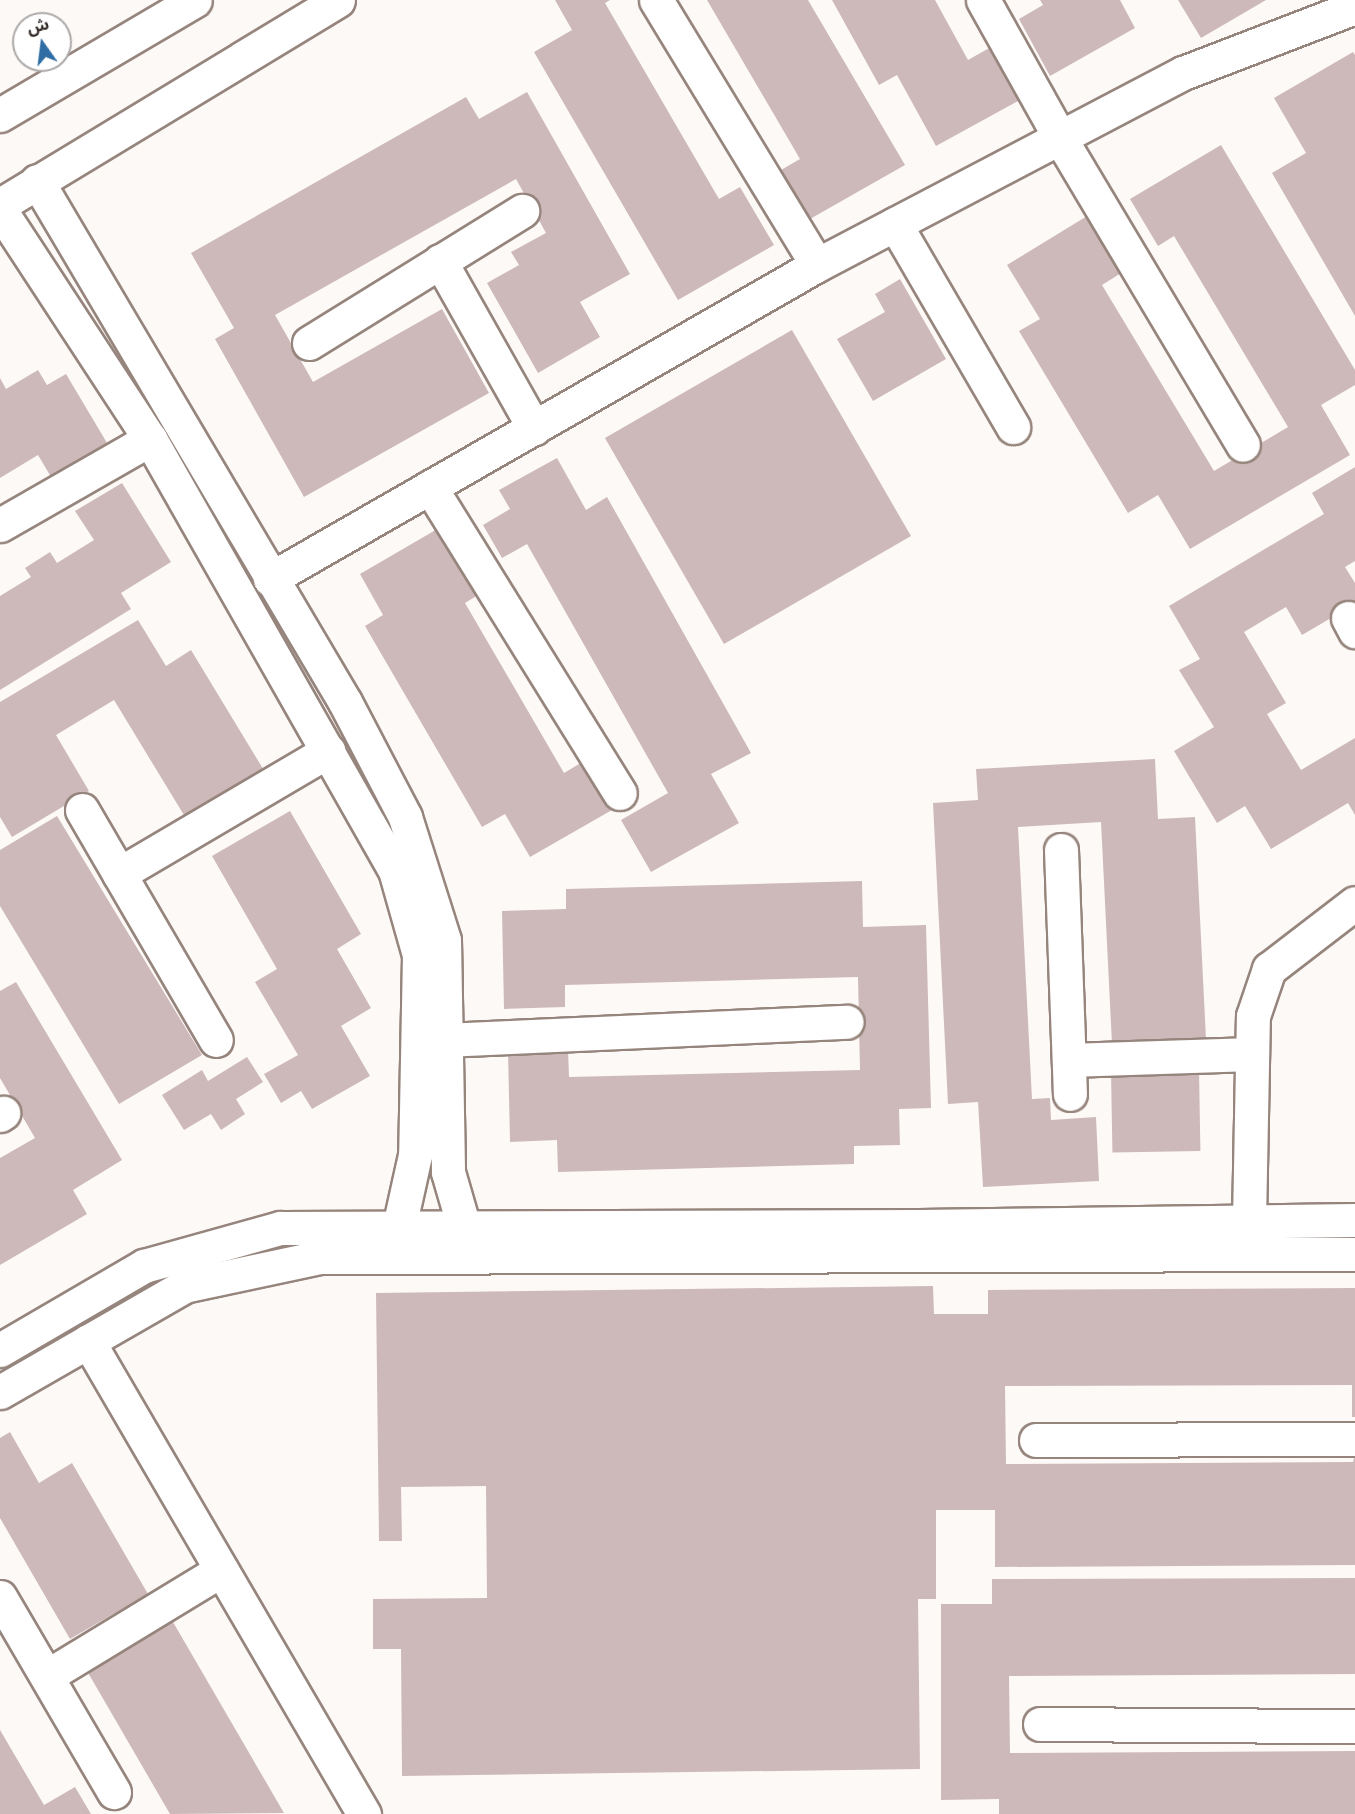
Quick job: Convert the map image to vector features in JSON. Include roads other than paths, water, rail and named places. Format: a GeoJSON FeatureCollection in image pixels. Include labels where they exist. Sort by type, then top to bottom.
{"type":"FeatureCollection","features":[{"type":"Feature","properties":{"kind":"street"},"geometry":{"type":"LineString","coordinates":[[0,115],[195,0]]}},
{"type":"Feature","properties":{"kind":"street"},"geometry":{"type":"LineString","coordinates":[[0,205],[338,0]]}},
{"type":"Feature","properties":{"kind":"street"},"geometry":{"type":"LineString","coordinates":[[656,0],[817,265]]}},
{"type":"Feature","properties":{"kind":"street"},"geometry":{"type":"LineString","coordinates":[[983,0],[1060,138],[1243,445]]}},
{"type":"Feature","properties":{"kind":"street"},"geometry":{"type":"LineString","coordinates":[[270,579],[817,265],[1183,73],[1318,10],[1355,7]]}},
{"type":"Feature","properties":{"kind":"street"},"geometry":{"type":"LineString","coordinates":[[38,181],[270,579],[345,702],[405,817],[444,940],[448,1172],[464,1227]]}},
{"type":"Feature","properties":{"kind":"street"},"geometry":{"type":"LineString","coordinates":[[0,210],[150,439],[395,870],[419,955],[415,1155],[399,1227]]}},
{"type":"Feature","properties":{"kind":"street"},"geometry":{"type":"LineString","coordinates":[[309,343],[522,211]]}},
{"type":"Feature","properties":{"kind":"street"},"geometry":{"type":"LineString","coordinates":[[895,224],[1013,427]]}},
{"type":"Feature","properties":{"kind":"street"},"geometry":{"type":"LineString","coordinates":[[440,261],[534,428]]}},
{"type":"Feature","properties":{"kind":"street"},"geometry":{"type":"LineString","coordinates":[[0,525],[150,439]]}},
{"type":"Feature","properties":{"kind":"street"},"geometry":{"type":"LineString","coordinates":[[430,487],[620,793]]}},
{"type":"Feature","properties":{"kind":"street"},"geometry":{"type":"LineString","coordinates":[[119,874],[328,751]]}},
{"type":"Feature","properties":{"kind":"street"},"geometry":{"type":"LineString","coordinates":[[82,810],[216,1040]]}},
{"type":"Feature","properties":{"kind":"street"},"geometry":{"type":"LineString","coordinates":[[1061,850],[1070,1094]]}},
{"type":"Feature","properties":{"kind":"street"},"geometry":{"type":"LineString","coordinates":[[1249,1221],[1253,1016],[1269,969],[1355,903]]}},
{"type":"Feature","properties":{"kind":"street"},"geometry":{"type":"LineString","coordinates":[[444,1040],[847,1022]]}},
{"type":"Feature","properties":{"kind":"street"},"geometry":{"type":"LineString","coordinates":[[1069,1060],[1252,1054]]}},
{"type":"Feature","properties":{"kind":"street"},"geometry":{"type":"LineString","coordinates":[[0,1350],[144,1266],[280,1228],[1355,1220]]}},
{"type":"Feature","properties":{"kind":"street"},"geometry":{"type":"LineString","coordinates":[[0,1392],[184,1286],[321,1257],[1355,1254]]}},
{"type":"Feature","properties":{"kind":"street"},"geometry":{"type":"LineString","coordinates":[[88,1341],[364,1814]]}},
{"type":"Feature","properties":{"kind":"street"},"geometry":{"type":"LineString","coordinates":[[1036,1440],[1355,1439]]}},
{"type":"Feature","properties":{"kind":"street"},"geometry":{"type":"LineString","coordinates":[[47,1676],[221,1570]]}},
{"type":"Feature","properties":{"kind":"street"},"geometry":{"type":"LineString","coordinates":[[0,1597],[114,1792]]}},
{"type":"Feature","properties":{"kind":"street"},"geometry":{"type":"LineString","coordinates":[[1040,1724],[1355,1726]]}}]}
